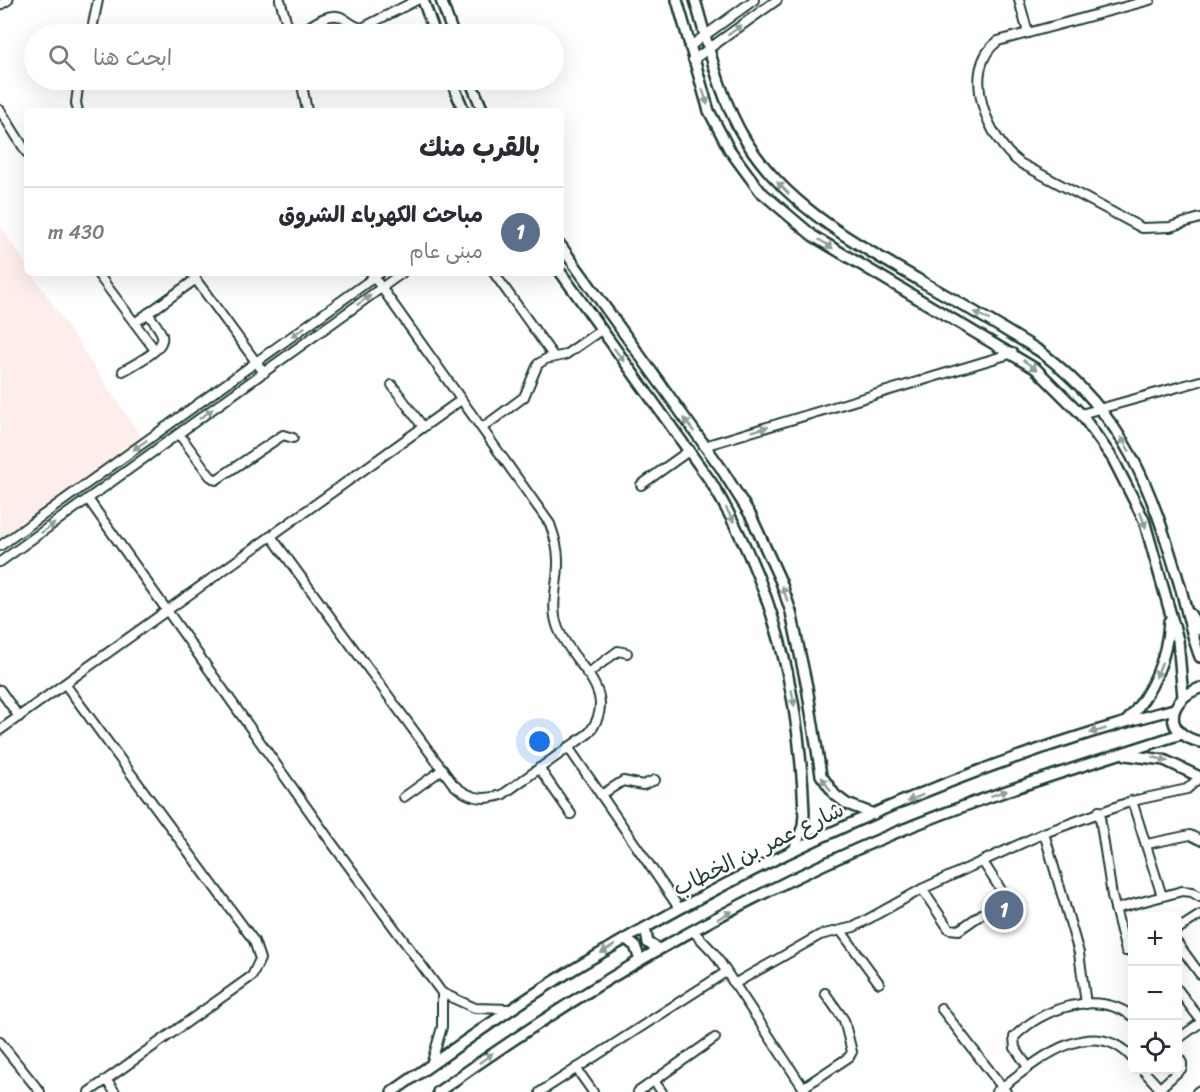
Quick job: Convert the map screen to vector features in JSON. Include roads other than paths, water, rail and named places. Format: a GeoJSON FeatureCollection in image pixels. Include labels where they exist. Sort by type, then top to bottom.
{"type":"FeatureCollection","features":[{"type":"Feature","properties":{"kind":"street"},"geometry":{"type":"LineString","coordinates":[[0,5],[8,0]]}},
{"type":"Feature","properties":{"kind":"street"},"geometry":{"type":"LineString","coordinates":[[93,24],[98,0]]}},
{"type":"Feature","properties":{"kind":"street"},"geometry":{"type":"LineString","coordinates":[[280,0],[287,24]]}},
{"type":"Feature","properties":{"kind":"street"},"geometry":{"type":"LineString","coordinates":[[370,24],[417,0]]}},
{"type":"Feature","properties":{"kind":"street"},"geometry":{"type":"LineString","coordinates":[[423,0],[431,24]]}},
{"type":"Feature","properties":{"kind":"street"},"geometry":{"type":"LineString","coordinates":[[441,0],[449,24]]}},
{"type":"Feature","properties":{"kind":"street"},"geometry":{"type":"LineString","coordinates":[[677,0],[709,111],[729,149],[748,177],[784,213],[813,236],[869,271],[1013,353],[1036,369],[1081,414],[1124,479],[1144,522],[1178,640],[1183,697]]}},
{"type":"Feature","properties":{"kind":"street"},"geometry":{"type":"LineString","coordinates":[[695,0],[722,91],[745,140],[761,163],[797,202],[879,257],[1041,352],[1065,370],[1102,408],[1141,471],[1160,515],[1200,657]]}},
{"type":"Feature","properties":{"kind":"street"},"geometry":{"type":"LineString","coordinates":[[689,46],[754,0]]}},
{"type":"Feature","properties":{"kind":"street"},"geometry":{"type":"LineString","coordinates":[[693,60],[777,0]]}},
{"type":"Feature","properties":{"kind":"street"},"geometry":{"type":"LineString","coordinates":[[1019,0],[1028,33]]}},
{"type":"Feature","properties":{"kind":"street"},"geometry":{"type":"LineString","coordinates":[[1150,0],[1006,38],[991,47],[981,62],[978,72],[981,93],[990,125],[1002,147],[1020,163],[1132,225],[1160,229],[1200,218]]}},
{"type":"Feature","properties":{"kind":"street"},"geometry":{"type":"LineString","coordinates":[[314,24],[328,16],[337,16],[351,24]]}},
{"type":"Feature","properties":{"kind":"street"},"geometry":{"type":"LineString","coordinates":[[77,90],[78,108]]}},
{"type":"Feature","properties":{"kind":"street"},"geometry":{"type":"LineString","coordinates":[[303,90],[306,108]]}},
{"type":"Feature","properties":{"kind":"street"},"geometry":{"type":"LineString","coordinates":[[457,90],[463,108]]}},
{"type":"Feature","properties":{"kind":"street"},"geometry":{"type":"LineString","coordinates":[[474,90],[482,108]]}},
{"type":"Feature","properties":{"kind":"street"},"geometry":{"type":"LineString","coordinates":[[0,110],[24,148]]}},
{"type":"Feature","properties":{"kind":"street"},"geometry":{"type":"LineString","coordinates":[[564,250],[736,492],[765,546],[791,612],[807,687],[820,775],[834,795],[847,804],[874,814]]}},
{"type":"Feature","properties":{"kind":"street"},"geometry":{"type":"LineString","coordinates":[[99,276],[155,350]]}},
{"type":"Feature","properties":{"kind":"street"},"geometry":{"type":"LineString","coordinates":[[136,322],[194,276],[264,373]]}},
{"type":"Feature","properties":{"kind":"street"},"geometry":{"type":"LineString","coordinates":[[0,546],[372,276]]}},
{"type":"Feature","properties":{"kind":"street"},"geometry":{"type":"LineString","coordinates":[[271,536],[463,793],[476,798],[489,799],[502,795],[589,733],[600,713],[598,690],[563,638],[555,619],[554,599],[558,561],[549,524],[381,288],[376,276]]}},
{"type":"Feature","properties":{"kind":"street"},"geometry":{"type":"LineString","coordinates":[[0,562],[398,276]]}},
{"type":"Feature","properties":{"kind":"street"},"geometry":{"type":"LineString","coordinates":[[496,276],[554,357]]}},
{"type":"Feature","properties":{"kind":"street"},"geometry":{"type":"LineString","coordinates":[[563,276],[690,450],[731,515],[750,553],[772,609],[794,704],[804,813],[803,826],[794,850]]}},
{"type":"Feature","properties":{"kind":"street"},"geometry":{"type":"LineString","coordinates":[[576,295],[589,285]]}},
{"type":"Feature","properties":{"kind":"street"},"geometry":{"type":"LineString","coordinates":[[123,370],[155,350],[162,336],[148,313]]}},
{"type":"Feature","properties":{"kind":"street"},"geometry":{"type":"LineString","coordinates":[[482,428],[524,397],[538,364],[565,355],[601,330]]}},
{"type":"Feature","properties":{"kind":"street"},"geometry":{"type":"LineString","coordinates":[[704,446],[1013,353]]}},
{"type":"Feature","properties":{"kind":"street"},"geometry":{"type":"LineString","coordinates":[[1081,414],[1200,381]]}},
{"type":"Feature","properties":{"kind":"street"},"geometry":{"type":"LineString","coordinates":[[392,385],[423,427]]}},
{"type":"Feature","properties":{"kind":"street"},"geometry":{"type":"LineString","coordinates":[[0,730],[461,400]]}},
{"type":"Feature","properties":{"kind":"street"},"geometry":{"type":"LineString","coordinates":[[179,434],[210,476],[216,480],[283,435],[293,438]]}},
{"type":"Feature","properties":{"kind":"street"},"geometry":{"type":"LineString","coordinates":[[641,485],[690,450]]}},
{"type":"Feature","properties":{"kind":"street"},"geometry":{"type":"LineString","coordinates":[[1124,479],[1141,471]]}},
{"type":"Feature","properties":{"kind":"street"},"geometry":{"type":"LineString","coordinates":[[88,499],[166,611],[442,993],[475,1008],[512,1009]]}},
{"type":"Feature","properties":{"kind":"street"},"geometry":{"type":"LineString","coordinates":[[750,553],[765,546]]}},
{"type":"Feature","properties":{"kind":"street"},"geometry":{"type":"LineString","coordinates":[[1182,592],[1188,612],[1200,630]]}},
{"type":"Feature","properties":{"kind":"street"},"geometry":{"type":"LineString","coordinates":[[1126,722],[1150,690],[1159,672],[1165,653],[1169,613]]}},
{"type":"Feature","properties":{"kind":"street"},"geometry":{"type":"LineString","coordinates":[[587,674],[618,651],[627,652]]}},
{"type":"Feature","properties":{"kind":"street"},"geometry":{"type":"LineString","coordinates":[[65,684],[254,941],[260,959],[252,976],[89,1092]]}},
{"type":"Feature","properties":{"kind":"street"},"geometry":{"type":"LineString","coordinates":[[1200,688],[1183,697],[1174,709],[1173,720],[1181,734],[1200,742]]}},
{"type":"Feature","properties":{"kind":"street"},"geometry":{"type":"LineString","coordinates":[[0,690],[19,717]]}},
{"type":"Feature","properties":{"kind":"street","name":"شارع عمر بن الخطاب"},"geometry":{"type":"LineString","coordinates":[[393,1092],[512,1009],[626,939],[679,908],[794,850],[874,814],[1024,755],[1174,709]]}},
{"type":"Feature","properties":{"kind":"street","name":"شارع عمر بن الخطاب"},"geometry":{"type":"LineString","coordinates":[[438,1092],[570,1001],[659,949],[804,874],[888,836],[992,795],[1181,734]]}},
{"type":"Feature","properties":{"kind":"street"},"geometry":{"type":"LineString","coordinates":[[568,747],[679,908]]}},
{"type":"Feature","properties":{"kind":"street"},"geometry":{"type":"LineString","coordinates":[[734,984],[819,935],[854,927],[922,889],[1044,833],[1099,811],[1187,789],[1192,787],[1200,777],[1164,760],[1138,755],[1117,755]]}},
{"type":"Feature","properties":{"kind":"street"},"geometry":{"type":"LineString","coordinates":[[539,768],[571,814]]}},
{"type":"Feature","properties":{"kind":"street"},"geometry":{"type":"LineString","coordinates":[[404,798],[443,769]]}},
{"type":"Feature","properties":{"kind":"street"},"geometry":{"type":"LineString","coordinates":[[602,795],[622,781],[643,784],[655,780]]}},
{"type":"Feature","properties":{"kind":"street"},"geometry":{"type":"LineString","coordinates":[[1132,801],[1162,896]]}},
{"type":"Feature","properties":{"kind":"street"},"geometry":{"type":"LineString","coordinates":[[1099,811],[1115,909],[1126,951],[1128,950]]}},
{"type":"Feature","properties":{"kind":"street"},"geometry":{"type":"LineString","coordinates":[[1044,833],[1079,956],[1086,1004]]}},
{"type":"Feature","properties":{"kind":"street"},"geometry":{"type":"LineString","coordinates":[[1147,844],[1190,835],[1200,840]]}},
{"type":"Feature","properties":{"kind":"street"},"geometry":{"type":"LineString","coordinates":[[922,889],[949,928],[959,930],[999,902],[1002,896],[1001,890],[983,862]]}},
{"type":"Feature","properties":{"kind":"street"},"geometry":{"type":"LineString","coordinates":[[1115,909],[1187,891],[1200,897]]}},
{"type":"Feature","properties":{"kind":"street"},"geometry":{"type":"LineString","coordinates":[[1182,926],[1200,915]]}},
{"type":"Feature","properties":{"kind":"street"},"geometry":{"type":"LineString","coordinates":[[645,928],[648,943],[659,949]]}},
{"type":"Feature","properties":{"kind":"street"},"geometry":{"type":"LineString","coordinates":[[840,931],[879,983]]}},
{"type":"Feature","properties":{"kind":"street"},"geometry":{"type":"LineString","coordinates":[[693,932],[714,953],[805,1089],[849,1058],[852,1052],[844,1020],[825,993]]}},
{"type":"Feature","properties":{"kind":"street"},"geometry":{"type":"LineString","coordinates":[[626,939],[635,946],[640,960]]}},
{"type":"Feature","properties":{"kind":"street"},"geometry":{"type":"LineString","coordinates":[[1182,949],[1200,974]]}},
{"type":"Feature","properties":{"kind":"street"},"geometry":{"type":"LineString","coordinates":[[540,1092],[726,972]]}},
{"type":"Feature","properties":{"kind":"street"},"geometry":{"type":"LineString","coordinates":[[430,1066],[442,1027],[442,993]]}},
{"type":"Feature","properties":{"kind":"street"},"geometry":{"type":"LineString","coordinates":[[1182,996],[1200,1021],[1182,1037]]}},
{"type":"Feature","properties":{"kind":"street"},"geometry":{"type":"LineString","coordinates":[[1028,1067],[1015,1048],[1014,1036],[1048,1013],[1086,1004],[1122,1010],[1128,1014]]}},
{"type":"Feature","properties":{"kind":"street"},"geometry":{"type":"LineString","coordinates":[[941,1008],[1001,1091],[1028,1067],[1058,1048],[1080,1040],[1104,1041],[1121,1048],[1128,1054]]}},
{"type":"Feature","properties":{"kind":"street"},"geometry":{"type":"LineString","coordinates":[[638,1092],[715,1038]]}},
{"type":"Feature","properties":{"kind":"street"},"geometry":{"type":"LineString","coordinates":[[0,1042],[40,1092]]}},
{"type":"Feature","properties":{"kind":"street"},"geometry":{"type":"LineString","coordinates":[[576,1068],[593,1092]]}},
{"type":"Feature","properties":{"kind":"street"},"geometry":{"type":"LineString","coordinates":[[1147,1074],[1162,1090],[1177,1074]]}},
{"type":"Feature","properties":{"kind":"street"},"geometry":{"type":"LineString","coordinates":[[106,1080],[115,1092]]}},
{"type":"Feature","properties":{"kind":"street"},"geometry":{"type":"LineString","coordinates":[[654,1081],[662,1092]]}},
{"type":"Feature","properties":{"kind":"place","name":"مباحث الكهرباء الشروق"},"geometry":{"type":"Point","coordinates":[1004,910]}}]}
